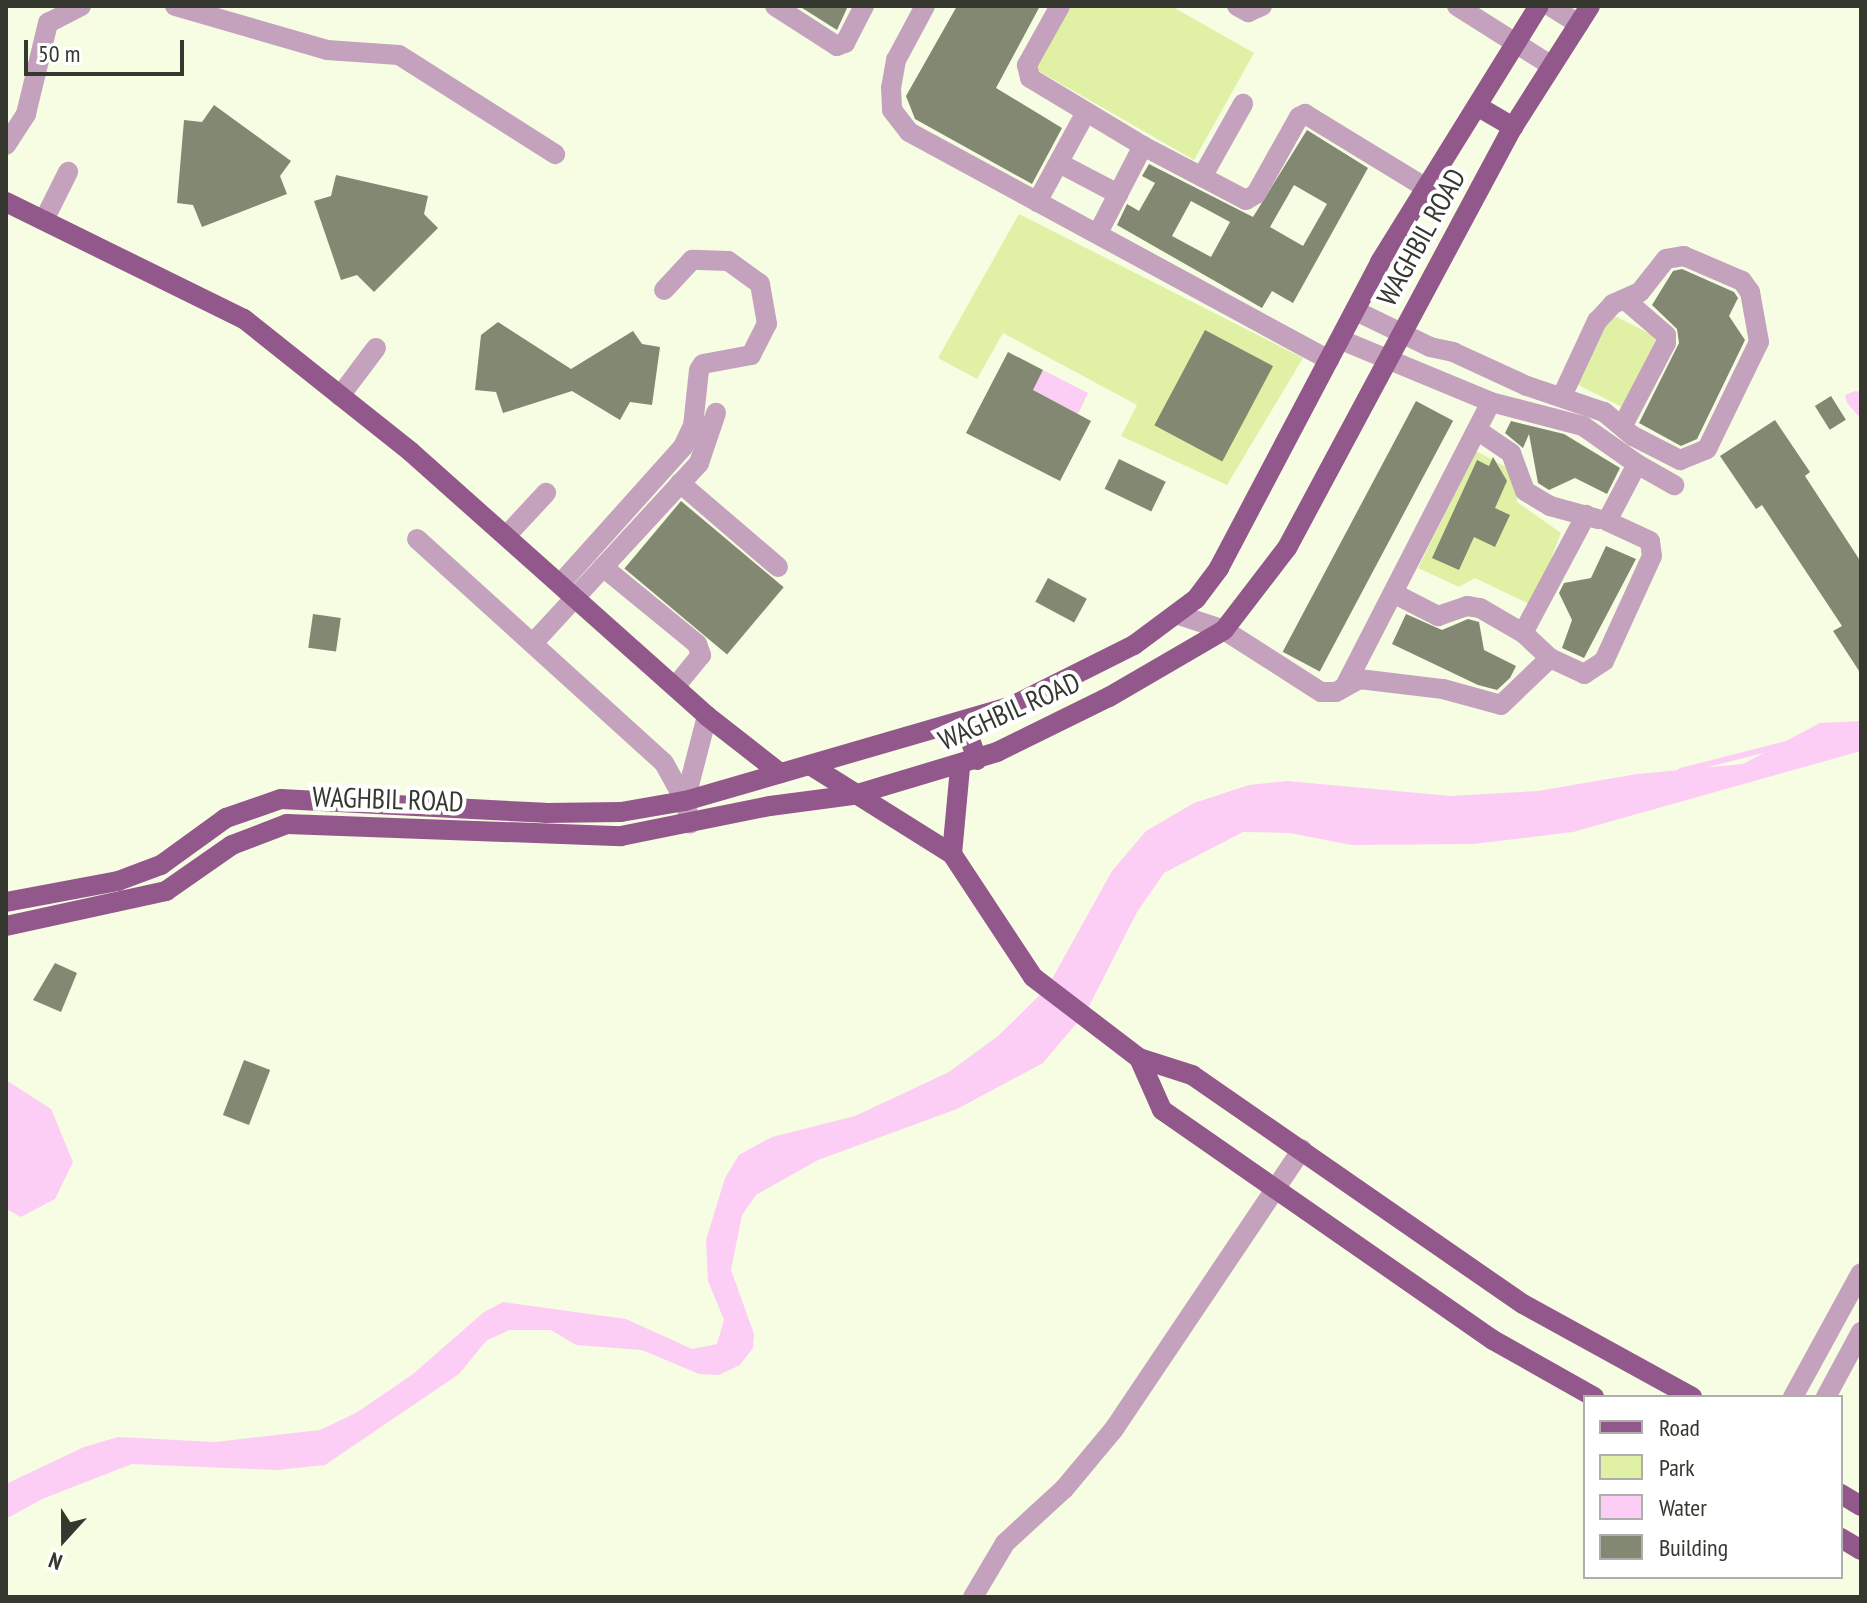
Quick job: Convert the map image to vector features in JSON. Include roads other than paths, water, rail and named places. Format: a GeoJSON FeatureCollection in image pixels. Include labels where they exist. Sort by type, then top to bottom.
{"type":"FeatureCollection","features":[{"type":"Feature","properties":{"kind":"main road","name":"WAGHBIL ROAD"},"geometry":{"type":"LineString","coordinates":[[6,926],[166,891],[232,845],[259,831],[370,815],[579,812],[685,801],[964,721],[1058,686],[1134,645],[1196,599],[1219,568],[1329,360],[1426,188],[1539,6]]}},
{"type":"Feature","properties":{"kind":"main road","name":"WAGHBIL ROAD"},"geometry":{"type":"LineString","coordinates":[[6,902],[146,871],[161,865],[226,818],[281,799],[296,799],[370,815],[621,836],[782,803],[854,795],[968,763],[1109,697],[1224,630],[1287,548],[1513,127],[1590,6]]}},
{"type":"Feature","properties":{"kind":"main road"},"geometry":{"type":"LineString","coordinates":[[1477,106],[1513,127]]}},
{"type":"Feature","properties":{"kind":"main road"},"geometry":{"type":"LineString","coordinates":[[6,202],[244,319],[506,536],[707,716],[780,773]]}},
{"type":"Feature","properties":{"kind":"main road"},"geometry":{"type":"LineString","coordinates":[[952,854],[968,763],[964,721]]}},
{"type":"Feature","properties":{"kind":"main road"},"geometry":{"type":"LineString","coordinates":[[810,765],[952,854],[1033,977],[1139,1058],[1192,1075],[1523,1304],[1688,1395]]}},
{"type":"Feature","properties":{"kind":"main road"},"geometry":{"type":"LineString","coordinates":[[296,799],[300,824]]}},
{"type":"Feature","properties":{"kind":"main road"},"geometry":{"type":"LineString","coordinates":[[579,812],[581,834]]}},
{"type":"Feature","properties":{"kind":"main road"},"geometry":{"type":"LineString","coordinates":[[226,818],[232,845]]}},
{"type":"Feature","properties":{"kind":"main road"},"geometry":{"type":"LineString","coordinates":[[146,871],[149,896]]}},
{"type":"Feature","properties":{"kind":"main road"},"geometry":{"type":"LineString","coordinates":[[41,895],[43,919]]}},
{"type":"Feature","properties":{"kind":"main road"},"geometry":{"type":"LineString","coordinates":[[1139,1058],[1162,1110],[1493,1340],[1590,1395]]}},
{"type":"Feature","properties":{"kind":"main road"},"geometry":{"type":"LineString","coordinates":[[1843,1495],[1861,1506]]}},
{"type":"Feature","properties":{"kind":"main road"},"geometry":{"type":"LineString","coordinates":[[1843,1539],[1861,1550]]}},
{"type":"Feature","properties":{"kind":"street"},"geometry":{"type":"LineString","coordinates":[[6,145],[26,114],[48,23],[81,6]]}},
{"type":"Feature","properties":{"kind":"street"},"geometry":{"type":"LineString","coordinates":[[175,6],[327,50],[399,55],[555,154]]}},
{"type":"Feature","properties":{"kind":"street"},"geometry":{"type":"LineString","coordinates":[[775,6],[837,46],[845,43],[864,6]]}},
{"type":"Feature","properties":{"kind":"street"},"geometry":{"type":"LineString","coordinates":[[925,6],[896,60],[892,110],[909,132],[1329,360]]}},
{"type":"Feature","properties":{"kind":"street"},"geometry":{"type":"LineString","coordinates":[[1060,6],[1027,65],[1030,78],[1143,146],[1246,200],[1256,194],[1299,117],[1305,114],[1426,188]]}},
{"type":"Feature","properties":{"kind":"street"},"geometry":{"type":"LineString","coordinates":[[1237,6],[1248,12],[1262,6]]}},
{"type":"Feature","properties":{"kind":"street"},"geometry":{"type":"LineString","coordinates":[[1457,6],[1552,66]]}},
{"type":"Feature","properties":{"kind":"street"},"geometry":{"type":"LineString","coordinates":[[1550,6],[1579,24]]}},
{"type":"Feature","properties":{"kind":"street"},"geometry":{"type":"LineString","coordinates":[[1202,177],[1243,104]]}},
{"type":"Feature","properties":{"kind":"street"},"geometry":{"type":"LineString","coordinates":[[1037,202],[1086,112]]}},
{"type":"Feature","properties":{"kind":"street"},"geometry":{"type":"LineString","coordinates":[[1098,233],[1143,146]]}},
{"type":"Feature","properties":{"kind":"street"},"geometry":{"type":"LineString","coordinates":[[1059,163],[1118,194]]}},
{"type":"Feature","properties":{"kind":"street"},"geometry":{"type":"LineString","coordinates":[[44,220],[68,172]]}},
{"type":"Feature","properties":{"kind":"street"},"geometry":{"type":"LineString","coordinates":[[1356,311],[1527,386],[1563,394],[1604,412],[1664,456],[1680,460],[1697,456],[1707,449],[1759,342],[1750,292],[1742,281],[1684,256],[1666,259],[1640,292],[1624,299],[1597,321],[1563,394]]}},
{"type":"Feature","properties":{"kind":"street"},"geometry":{"type":"LineString","coordinates":[[535,641],[568,590],[683,447],[693,426],[699,370],[703,364],[751,355],[767,324],[760,284],[728,261],[692,260],[664,290]]}},
{"type":"Feature","properties":{"kind":"street"},"geometry":{"type":"LineString","coordinates":[[1622,427],[1666,343],[1666,335],[1624,299]]}},
{"type":"Feature","properties":{"kind":"street"},"geometry":{"type":"LineString","coordinates":[[1341,340],[1491,402],[1583,426],[1637,464],[1674,485]]}},
{"type":"Feature","properties":{"kind":"street"},"geometry":{"type":"LineString","coordinates":[[340,396],[376,348]]}},
{"type":"Feature","properties":{"kind":"street"},"geometry":{"type":"LineString","coordinates":[[1344,687],[1491,402]]}},
{"type":"Feature","properties":{"kind":"street"},"geometry":{"type":"LineString","coordinates":[[568,590],[603,567],[699,463],[716,413]]}},
{"type":"Feature","properties":{"kind":"street"},"geometry":{"type":"LineString","coordinates":[[1393,593],[1438,616],[1467,606],[1480,608],[1523,633],[1550,658],[1584,674],[1604,661],[1652,556],[1650,541],[1607,521],[1550,506],[1525,491],[1511,453],[1477,430]]}},
{"type":"Feature","properties":{"kind":"street"},"geometry":{"type":"LineString","coordinates":[[1607,521],[1637,464]]}},
{"type":"Feature","properties":{"kind":"street"},"geometry":{"type":"LineString","coordinates":[[680,483],[778,567]]}},
{"type":"Feature","properties":{"kind":"street"},"geometry":{"type":"LineString","coordinates":[[506,536],[546,493]]}},
{"type":"Feature","properties":{"kind":"street"},"geometry":{"type":"LineString","coordinates":[[1523,633],[1586,515]]}},
{"type":"Feature","properties":{"kind":"street"},"geometry":{"type":"LineString","coordinates":[[417,539],[535,641],[664,763],[685,801],[690,823]]}},
{"type":"Feature","properties":{"kind":"street"},"geometry":{"type":"LineString","coordinates":[[603,567],[697,644],[701,655],[675,687]]}},
{"type":"Feature","properties":{"kind":"street"},"geometry":{"type":"LineString","coordinates":[[1176,614],[1224,630],[1321,692],[1344,687],[1359,679],[1443,689],[1501,705],[1550,658]]}},
{"type":"Feature","properties":{"kind":"street"},"geometry":{"type":"LineString","coordinates":[[685,801],[707,716]]}},
{"type":"Feature","properties":{"kind":"street"},"geometry":{"type":"LineString","coordinates":[[973,1597],[1005,1543],[1064,1489],[1114,1429],[1302,1149]]}},
{"type":"Feature","properties":{"kind":"street"},"geometry":{"type":"LineString","coordinates":[[1794,1395],[1861,1273]]}},
{"type":"Feature","properties":{"kind":"street"},"geometry":{"type":"LineString","coordinates":[[1827,1395],[1861,1332]]}},
{"type":"Feature","properties":{"kind":"water"},"geometry":{"type":"Polygon","coordinates":[[[1043,370],[1088,393],[1078,414],[1060,405],[1020,416],[1043,370]]]}},
{"type":"Feature","properties":{"kind":"water"},"geometry":{"type":"Polygon","coordinates":[[[1861,392],[1861,419],[1847,403],[1845,395],[1861,392]]]}},
{"type":"Feature","properties":{"kind":"water"},"geometry":{"type":"Polygon","coordinates":[[[1861,721],[1861,751],[1573,832],[1473,844],[1351,845],[1290,833],[1243,832],[1164,873],[1137,912],[1086,1012],[1043,1063],[957,1109],[818,1160],[756,1195],[742,1215],[731,1270],[754,1334],[753,1348],[740,1365],[719,1375],[699,1374],[642,1350],[576,1345],[551,1330],[509,1330],[486,1341],[459,1374],[325,1465],[277,1470],[132,1464],[42,1499],[6,1519],[6,1484],[84,1447],[118,1437],[215,1442],[320,1430],[356,1413],[413,1374],[484,1312],[503,1302],[626,1319],[692,1349],[717,1344],[724,1320],[708,1281],[706,1240],[725,1178],[739,1155],[772,1137],[855,1116],[949,1072],[998,1036],[1047,988],[1112,871],[1146,831],[1194,803],[1249,785],[1287,781],[1451,796],[1538,791],[1637,774],[1743,764],[1820,723],[1861,721]]]}},
{"type":"Feature","properties":{"kind":"water"},"geometry":{"type":"Polygon","coordinates":[[[6,1080],[51,1109],[73,1162],[55,1199],[21,1217],[6,1209],[6,1080]]]}},
{"type":"Feature","properties":{"kind":"waterway"},"geometry":{"type":"LineString","coordinates":[[1681,771],[1790,743]]}}]}
